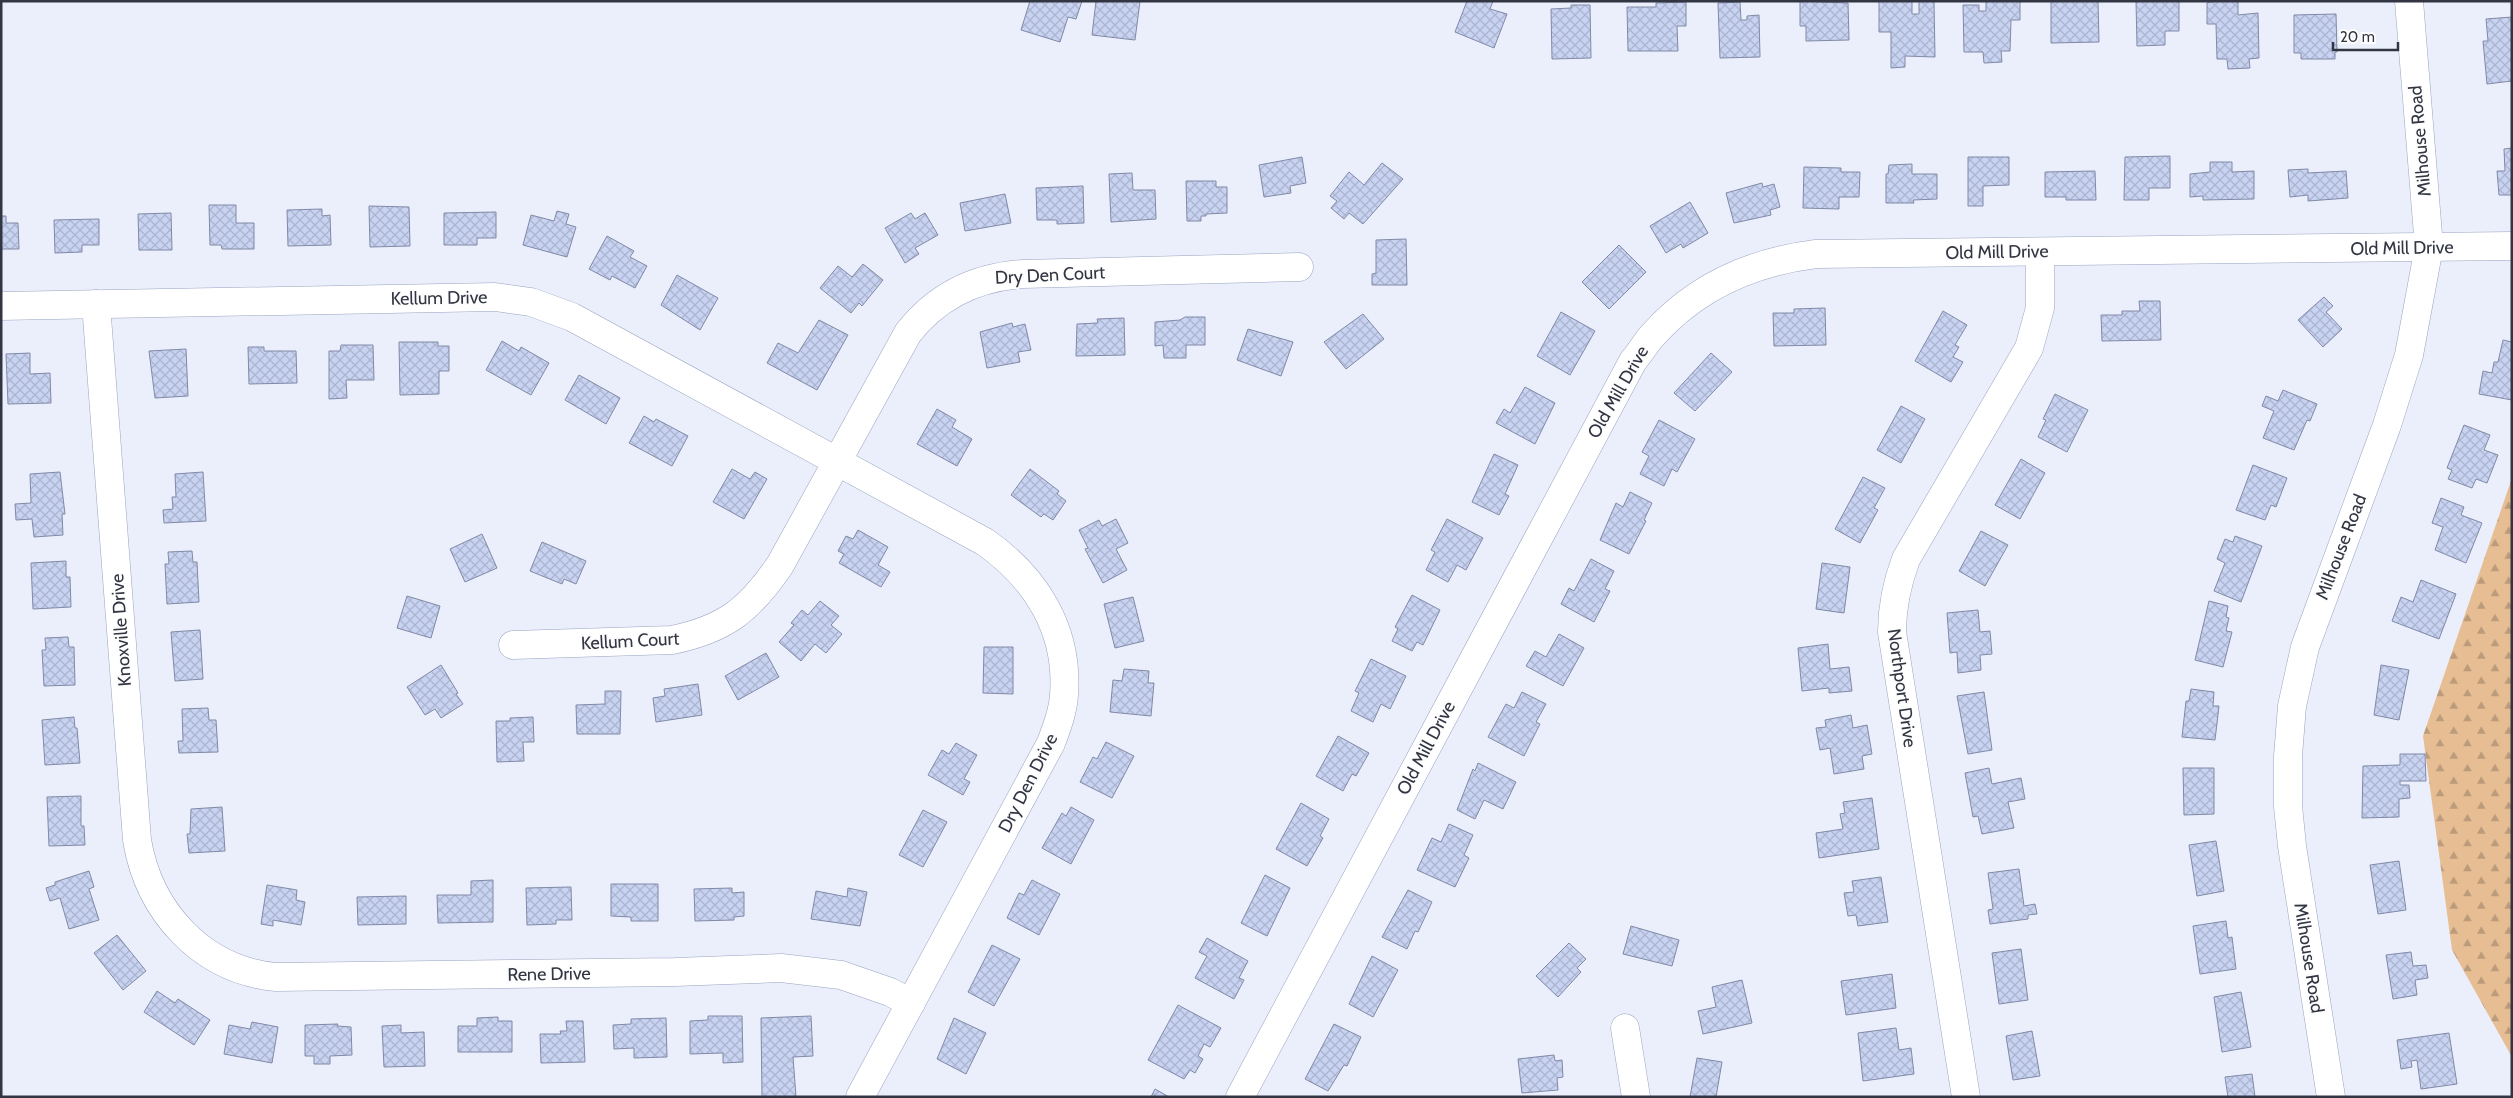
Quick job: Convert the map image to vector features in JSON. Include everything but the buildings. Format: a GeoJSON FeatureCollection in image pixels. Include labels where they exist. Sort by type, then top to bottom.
{"type":"FeatureCollection","features":[{"type":"Feature","properties":{"kind":"street","name":"Milhouse Road"},"geometry":{"type":"LineString","coordinates":[[2331,1097],[2292,846],[2288,806],[2288,756],[2292,706],[2305,647],[2314,618],[2387,425],[2409,355],[2429,247],[2409,1]]}},
{"type":"Feature","properties":{"kind":"street","name":"Old Mill Drive"},"geometry":{"type":"LineString","coordinates":[[1240,1097],[1624,378],[1645,344],[1686,303],[1720,281],[1748,269],[1787,258],[1816,254],[2512,246]]}},
{"type":"Feature","properties":{"kind":"street","name":"Northport Drive"},"geometry":{"type":"LineString","coordinates":[[1966,1097],[1892,632],[1892,613],[1897,585],[1906,559],[2029,348],[2040,308],[2040,252]]}},
{"type":"Feature","properties":{"kind":"street","name":"Dry Den Court"},"geometry":{"type":"LineString","coordinates":[[836,462],[908,333],[937,304],[963,288],[992,277],[1023,274],[1298,267]]}},
{"type":"Feature","properties":{"kind":"street","name":"Kellum Drive"},"geometry":{"type":"LineString","coordinates":[[1,306],[495,297],[531,302],[572,317],[836,462]]}},
{"type":"Feature","properties":{"kind":"street","name":"Knoxville Drive"},"geometry":{"type":"LineString","coordinates":[[96,304],[140,861],[162,908],[190,940]]}},
{"type":"Feature","properties":{"kind":"street","name":"Kellum Court"},"geometry":{"type":"LineString","coordinates":[[513,645],[662,642],[693,636],[722,624],[748,606],[769,582],[836,462]]}},
{"type":"Feature","properties":{"kind":"street","name":"Dry Den Drive"},"geometry":{"type":"LineString","coordinates":[[836,462],[984,542],[1009,560],[1036,590],[1050,616],[1060,644],[1063,664],[1063,701],[1052,743],[860,1097]]}},
{"type":"Feature","properties":{"kind":"street","name":"Rene Drive"},"geometry":{"type":"LineString","coordinates":[[190,940],[209,956],[229,965],[255,974],[276,977],[675,972],[781,968],[841,975],[883,990],[911,1003]]}},
{"type":"Feature","properties":{"kind":"street"},"geometry":{"type":"LineString","coordinates":[[1625,1028],[1636,1097]]}},
{"type":"Feature","properties":{"kind":"green space"},"geometry":{"type":"Polygon","coordinates":[[[2512,478],[2512,1057],[2452,950],[2423,736],[2512,478]]]}}]}
